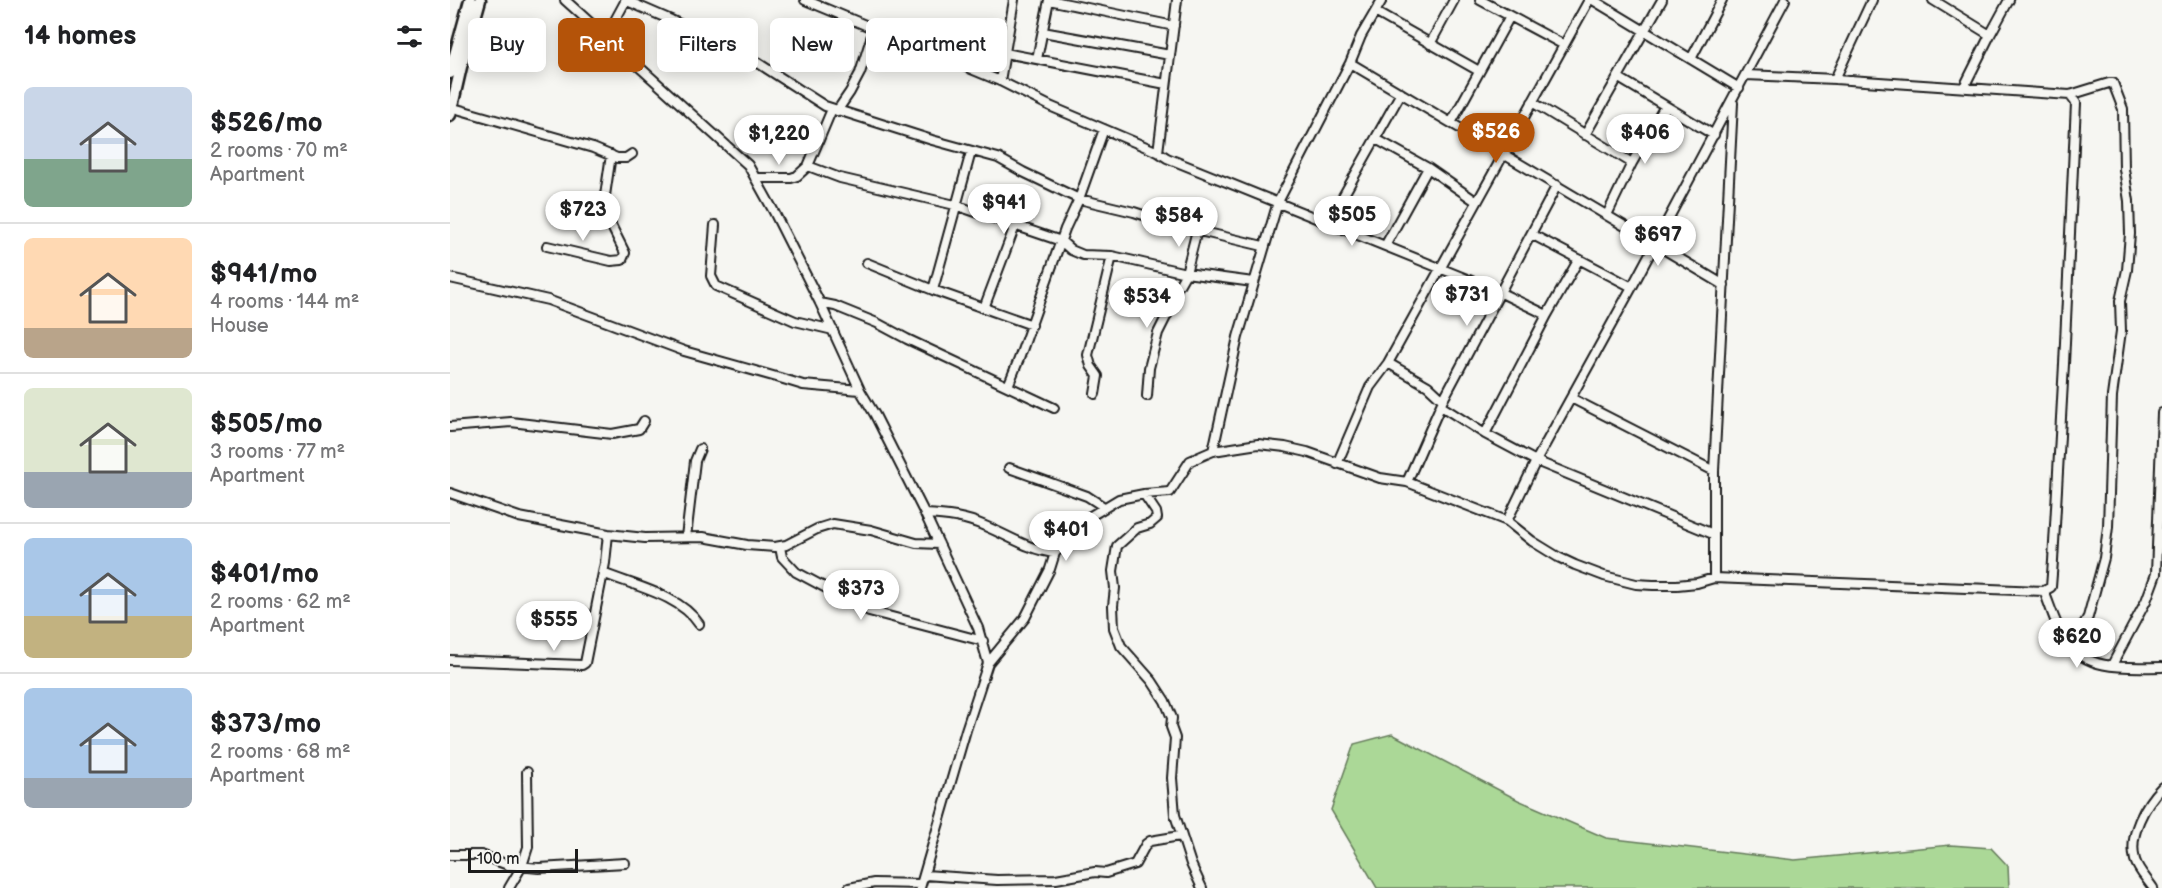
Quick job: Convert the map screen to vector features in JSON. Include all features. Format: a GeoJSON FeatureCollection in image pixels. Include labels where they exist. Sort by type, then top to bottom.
{"type":"FeatureCollection","features":[{"type":"Feature","properties":{"kind":"main road"},"geometry":{"type":"LineString","coordinates":[[450,73],[470,0]]}},
{"type":"Feature","properties":{"kind":"main road"},"geometry":{"type":"LineString","coordinates":[[450,110],[480,0]]}},
{"type":"Feature","properties":{"kind":"street"},"geometry":{"type":"LineString","coordinates":[[565,0],[585,18]]}},
{"type":"Feature","properties":{"kind":"street"},"geometry":{"type":"LineString","coordinates":[[616,18],[625,0],[754,61],[834,110],[998,158],[1079,199],[1263,246]]}},
{"type":"Feature","properties":{"kind":"street"},"geometry":{"type":"LineString","coordinates":[[805,0],[866,26]]}},
{"type":"Feature","properties":{"kind":"street"},"geometry":{"type":"LineString","coordinates":[[1007,41],[1014,0]]}},
{"type":"Feature","properties":{"kind":"street"},"geometry":{"type":"LineString","coordinates":[[1037,59],[1049,0],[1174,26]]}},
{"type":"Feature","properties":{"kind":"street"},"geometry":{"type":"LineString","coordinates":[[1158,152],[1177,0]]}},
{"type":"Feature","properties":{"kind":"street"},"geometry":{"type":"LineString","coordinates":[[1213,451],[1238,337],[1263,246],[1278,202],[1350,63],[1361,36],[1382,0]]}},
{"type":"Feature","properties":{"kind":"street"},"geometry":{"type":"LineString","coordinates":[[1430,44],[1454,0]]}},
{"type":"Feature","properties":{"kind":"street"},"geometry":{"type":"LineString","coordinates":[[1480,0],[1564,45]]}},
{"type":"Feature","properties":{"kind":"street"},"geometry":{"type":"LineString","coordinates":[[1337,464],[1370,387],[1388,363],[1591,0],[1739,88]]}},
{"type":"Feature","properties":{"kind":"street"},"geometry":{"type":"LineString","coordinates":[[1585,135],[1662,0]]}},
{"type":"Feature","properties":{"kind":"street"},"geometry":{"type":"LineString","coordinates":[[1691,59],[1722,0]]}},
{"type":"Feature","properties":{"kind":"street"},"geometry":{"type":"LineString","coordinates":[[1507,521],[1536,461],[1632,288],[1785,0]]}},
{"type":"Feature","properties":{"kind":"street"},"geometry":{"type":"LineString","coordinates":[[1835,79],[1872,0]]}},
{"type":"Feature","properties":{"kind":"street"},"geometry":{"type":"LineString","coordinates":[[1934,0],[1990,35]]}},
{"type":"Feature","properties":{"kind":"street"},"geometry":{"type":"LineString","coordinates":[[1964,87],[2009,0]]}},
{"type":"Feature","properties":{"kind":"street"},"geometry":{"type":"LineString","coordinates":[[1375,12],[1479,71]]}},
{"type":"Feature","properties":{"kind":"street"},"geometry":{"type":"LineString","coordinates":[[1451,123],[1510,16]]}},
{"type":"Feature","properties":{"kind":"street"},"geometry":{"type":"LineString","coordinates":[[1042,32],[1170,55]]}},
{"type":"Feature","properties":{"kind":"street"},"geometry":{"type":"LineString","coordinates":[[1007,53],[1166,84]]}},
{"type":"Feature","properties":{"kind":"street"},"geometry":{"type":"LineString","coordinates":[[755,178],[791,178],[808,166],[834,110],[850,92],[860,73],[866,54]]}},
{"type":"Feature","properties":{"kind":"street"},"geometry":{"type":"LineString","coordinates":[[1350,63],[1724,285]]}},
{"type":"Feature","properties":{"kind":"street"},"geometry":{"type":"LineString","coordinates":[[645,72],[748,165],[773,210],[820,303],[860,390],[925,514],[983,641],[988,663]]}},
{"type":"Feature","properties":{"kind":"street"},"geometry":{"type":"LineString","coordinates":[[978,72],[1167,158],[1499,292],[1547,315]]}},
{"type":"Feature","properties":{"kind":"street"},"geometry":{"type":"LineString","coordinates":[[1000,81],[1002,72]]}},
{"type":"Feature","properties":{"kind":"street"},"geometry":{"type":"LineString","coordinates":[[1746,75],[2070,95],[2110,82],[2114,83],[2123,109],[2124,169],[2129,201],[2130,234],[2127,270],[2120,301],[2121,331],[2112,396],[2108,527],[2104,558],[2088,617],[2079,633],[2067,642]]}},
{"type":"Feature","properties":{"kind":"street"},"geometry":{"type":"LineString","coordinates":[[1618,78],[1714,135]]}},
{"type":"Feature","properties":{"kind":"street"},"geometry":{"type":"LineString","coordinates":[[1328,223],[1401,93]]}},
{"type":"Feature","properties":{"kind":"street"},"geometry":{"type":"LineString","coordinates":[[849,888],[874,883],[921,886],[988,663],[1025,618],[1050,569],[1055,553],[1089,517],[1104,507],[1119,499],[1170,492],[1190,461],[1213,451],[1258,444],[1307,453],[1380,478],[1407,482],[1507,521],[1532,541],[1566,561],[1589,571],[1636,584],[1677,585],[1714,578],[2044,591],[2051,587],[2076,112],[2076,103],[2070,95]]}},
{"type":"Feature","properties":{"kind":"street"},"geometry":{"type":"LineString","coordinates":[[1714,578],[1714,471],[1733,99]]}},
{"type":"Feature","properties":{"kind":"street"},"geometry":{"type":"LineString","coordinates":[[1532,102],[1632,163]]}},
{"type":"Feature","properties":{"kind":"street"},"geometry":{"type":"LineString","coordinates":[[1607,215],[1632,163],[1665,106]]}},
{"type":"Feature","properties":{"kind":"street"},"geometry":{"type":"LineString","coordinates":[[450,110],[593,148],[622,158],[632,154]]}},
{"type":"Feature","properties":{"kind":"street"},"geometry":{"type":"LineString","coordinates":[[1008,386],[1104,129]]}},
{"type":"Feature","properties":{"kind":"street"},"geometry":{"type":"LineString","coordinates":[[1376,139],[1428,168],[1477,202]]}},
{"type":"Feature","properties":{"kind":"street"},"geometry":{"type":"LineString","coordinates":[[933,290],[955,205],[972,152]]}},
{"type":"Feature","properties":{"kind":"street"},"geometry":{"type":"LineString","coordinates":[[547,246],[611,261],[622,260],[625,253],[603,209],[610,155]]}},
{"type":"Feature","properties":{"kind":"street"},"geometry":{"type":"LineString","coordinates":[[808,166],[840,178],[955,205],[1061,241],[1071,250],[1083,255],[1112,256],[1186,273],[1253,282]]}},
{"type":"Feature","properties":{"kind":"street"},"geometry":{"type":"LineString","coordinates":[[1385,246],[1428,168]]}},
{"type":"Feature","properties":{"kind":"street"},"geometry":{"type":"LineString","coordinates":[[1407,482],[1442,403],[1557,185]]}},
{"type":"Feature","properties":{"kind":"street"},"geometry":{"type":"LineString","coordinates":[[715,225],[711,276],[716,286],[795,321],[833,330]]}},
{"type":"Feature","properties":{"kind":"street"},"geometry":{"type":"LineString","coordinates":[[984,308],[1015,226]]}},
{"type":"Feature","properties":{"kind":"street"},"geometry":{"type":"LineString","coordinates":[[1147,396],[1149,368],[1158,333],[1171,307],[1174,294],[1186,273],[1197,230]]}},
{"type":"Feature","properties":{"kind":"street"},"geometry":{"type":"LineString","coordinates":[[1532,234],[1632,288]]}},
{"type":"Feature","properties":{"kind":"street"},"geometry":{"type":"LineString","coordinates":[[1095,394],[1098,376],[1091,366],[1088,355],[1112,256]]}},
{"type":"Feature","properties":{"kind":"street"},"geometry":{"type":"LineString","coordinates":[[1485,434],[1579,259]]}},
{"type":"Feature","properties":{"kind":"street"},"geometry":{"type":"LineString","coordinates":[[867,263],[933,290],[1032,325]]}},
{"type":"Feature","properties":{"kind":"street"},"geometry":{"type":"LineString","coordinates":[[450,278],[548,300],[684,351],[803,385],[860,390]]}},
{"type":"Feature","properties":{"kind":"street"},"geometry":{"type":"LineString","coordinates":[[820,303],[835,306],[877,323],[1054,408]]}},
{"type":"Feature","properties":{"kind":"street"},"geometry":{"type":"LineString","coordinates":[[1388,363],[1428,386],[1442,403],[1485,434],[1536,461],[1713,534]]}},
{"type":"Feature","properties":{"kind":"street"},"geometry":{"type":"LineString","coordinates":[[1571,398],[1714,471]]}},
{"type":"Feature","properties":{"kind":"street"},"geometry":{"type":"LineString","coordinates":[[2112,665],[2138,617],[2156,574],[2162,413]]}},
{"type":"Feature","properties":{"kind":"street"},"geometry":{"type":"LineString","coordinates":[[450,427],[511,422],[612,434],[639,429],[644,422]]}},
{"type":"Feature","properties":{"kind":"street"},"geometry":{"type":"LineString","coordinates":[[686,537],[695,461],[700,448]]}},
{"type":"Feature","properties":{"kind":"street"},"geometry":{"type":"LineString","coordinates":[[1009,468],[1087,496],[1104,507]]}},
{"type":"Feature","properties":{"kind":"street"},"geometry":{"type":"LineString","coordinates":[[450,493],[519,517],[608,534],[645,538],[703,537],[747,545],[780,547],[833,524],[871,530],[910,542],[939,544]]}},
{"type":"Feature","properties":{"kind":"street"},"geometry":{"type":"LineString","coordinates":[[1144,494],[1157,518],[1129,534],[1117,546],[1113,571],[1115,588],[1113,617],[1121,646],[1152,681],[1165,701],[1172,718],[1171,727],[1175,738],[1172,791],[1180,836],[1202,888]]}},
{"type":"Feature","properties":{"kind":"street"},"geometry":{"type":"LineString","coordinates":[[925,514],[950,515],[966,519],[1032,548],[1055,553]]}},
{"type":"Feature","properties":{"kind":"street"},"geometry":{"type":"LineString","coordinates":[[450,660],[520,664],[582,665],[585,663],[603,573],[608,534]]}},
{"type":"Feature","properties":{"kind":"street"},"geometry":{"type":"LineString","coordinates":[[780,547],[782,557],[796,572],[869,611],[983,641]]}},
{"type":"Feature","properties":{"kind":"street"},"geometry":{"type":"LineString","coordinates":[[603,573],[677,602],[692,613],[699,624]]}},
{"type":"Feature","properties":{"kind":"street"},"geometry":{"type":"LineString","coordinates":[[2044,591],[2058,628],[2077,654],[2089,661],[2112,665],[2162,667]]}},
{"type":"Feature","properties":{"kind":"street"},"geometry":{"type":"LineString","coordinates":[[509,888],[522,866],[528,847],[527,772]]}},
{"type":"Feature","properties":{"kind":"street"},"geometry":{"type":"LineString","coordinates":[[2153,888],[2137,864],[2134,851],[2140,818],[2153,795],[2162,787]]}},
{"type":"Feature","properties":{"kind":"street"},"geometry":{"type":"LineString","coordinates":[[925,875],[1027,880],[1056,879],[1095,872],[1106,873],[1135,864],[1150,841],[1180,836]]}},
{"type":"Feature","properties":{"kind":"street"},"geometry":{"type":"LineString","coordinates":[[450,855],[481,855],[508,865],[539,868],[625,863]]}},
{"type":"Feature","properties":{"kind":"green space"},"geometry":{"type":"Polygon","coordinates":[[[1392,734],[1518,800],[1606,838],[1795,860],[1951,845],[1991,848],[2008,866],[2009,888],[1377,888],[1331,810],[1354,744],[1392,734]]]}}]}
